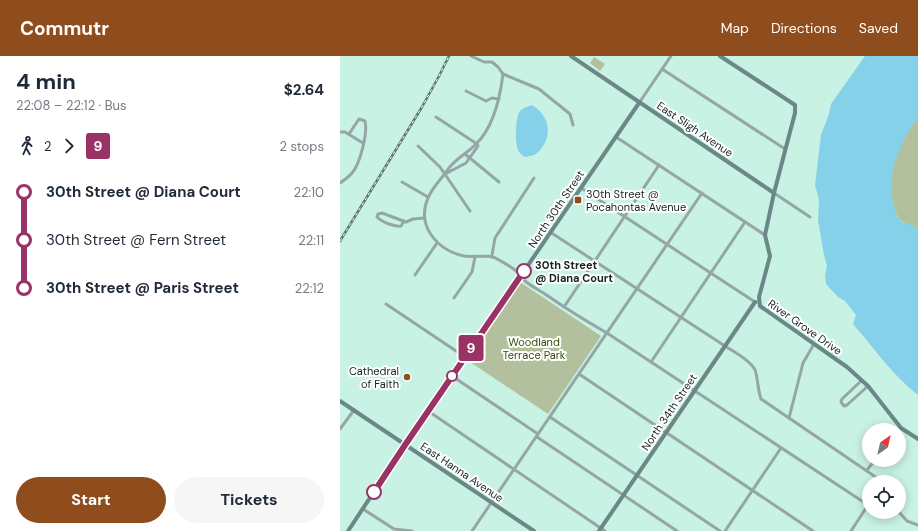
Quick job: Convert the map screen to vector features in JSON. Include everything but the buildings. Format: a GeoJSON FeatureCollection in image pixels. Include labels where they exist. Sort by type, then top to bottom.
{"type":"FeatureCollection","features":[{"type":"Feature","properties":{"kind":"street"},"geometry":{"type":"LineString","coordinates":[[471,56],[484,62],[492,62],[503,74],[539,88],[570,114],[573,125]]}},
{"type":"Feature","properties":{"kind":"street","name":"East Sligh Avenue"},"geometry":{"type":"LineString","coordinates":[[571,56],[810,217]]}},
{"type":"Feature","properties":{"kind":"street","name":"North 30th Street"},"geometry":{"type":"LineString","coordinates":[[348,531],[428,411],[671,56]]}},
{"type":"Feature","properties":{"kind":"street","name":"River Grove Drive"},"geometry":{"type":"LineString","coordinates":[[720,56],[795,105],[795,113],[774,193],[765,235],[770,256],[757,302],[762,309],[847,367],[868,386],[895,423]]}},
{"type":"Feature","properties":{"kind":"street"},"geometry":{"type":"LineString","coordinates":[[662,69],[785,149]]}},
{"type":"Feature","properties":{"kind":"street"},"geometry":{"type":"LineString","coordinates":[[503,74],[499,99],[488,126],[477,144],[447,170],[428,197],[424,218],[432,237],[437,243],[449,251],[463,256],[492,256],[514,270],[525,280],[564,307],[607,333],[868,505],[851,531]]}},
{"type":"Feature","properties":{"kind":"street"},"geometry":{"type":"LineString","coordinates":[[466,92],[486,101],[492,98],[499,99]]}},
{"type":"Feature","properties":{"kind":"street"},"geometry":{"type":"LineString","coordinates":[[436,117],[477,144]]}},
{"type":"Feature","properties":{"kind":"street"},"geometry":{"type":"LineString","coordinates":[[340,183],[354,172],[363,143],[365,122],[359,119],[349,134]]}},
{"type":"Feature","properties":{"kind":"street"},"geometry":{"type":"LineString","coordinates":[[340,132],[345,132],[363,143]]}},
{"type":"Feature","properties":{"kind":"street"},"geometry":{"type":"LineString","coordinates":[[616,137],[765,235]]}},
{"type":"Feature","properties":{"kind":"street"},"geometry":{"type":"LineString","coordinates":[[445,174],[461,166],[470,158],[478,146],[477,144]]}},
{"type":"Feature","properties":{"kind":"street"},"geometry":{"type":"LineString","coordinates":[[418,146],[440,167],[470,211]]}},
{"type":"Feature","properties":{"kind":"street"},"geometry":{"type":"LineString","coordinates":[[465,154],[499,182]]}},
{"type":"Feature","properties":{"kind":"street"},"geometry":{"type":"LineString","coordinates":[[564,307],[659,165]]}},
{"type":"Feature","properties":{"kind":"street"},"geometry":{"type":"LineString","coordinates":[[492,256],[495,238],[534,178]]}},
{"type":"Feature","properties":{"kind":"street"},"geometry":{"type":"LineString","coordinates":[[402,182],[428,197]]}},
{"type":"Feature","properties":{"kind":"street"},"geometry":{"type":"LineString","coordinates":[[581,188],[710,274],[757,302]]}},
{"type":"Feature","properties":{"kind":"street"},"geometry":{"type":"LineString","coordinates":[[472,531],[702,193]]}},
{"type":"Feature","properties":{"kind":"street"},"geometry":{"type":"LineString","coordinates":[[404,221],[400,227],[385,222],[377,217],[378,214],[382,213],[404,221],[424,218]]}},
{"type":"Feature","properties":{"kind":"street"},"geometry":{"type":"LineString","coordinates":[[651,362],[745,222]]}},
{"type":"Feature","properties":{"kind":"street"},"geometry":{"type":"LineString","coordinates":[[550,232],[752,365],[756,371],[760,399],[874,475]]}},
{"type":"Feature","properties":{"kind":"street"},"geometry":{"type":"LineString","coordinates":[[415,275],[437,243]]}},
{"type":"Feature","properties":{"kind":"street"},"geometry":{"type":"LineString","coordinates":[[454,298],[472,272],[476,257]]}},
{"type":"Feature","properties":{"kind":"street","name":"North 34th Street"},"geometry":{"type":"LineString","coordinates":[[602,530],[623,495],[757,302]]}},
{"type":"Feature","properties":{"kind":"street"},"geometry":{"type":"LineString","coordinates":[[386,304],[465,357]]}},
{"type":"Feature","properties":{"kind":"street"},"geometry":{"type":"LineString","coordinates":[[789,418],[803,364],[814,344]]}},
{"type":"Feature","properties":{"kind":"street"},"geometry":{"type":"LineString","coordinates":[[579,374],[813,531]]}},
{"type":"Feature","properties":{"kind":"street"},"geometry":{"type":"LineString","coordinates":[[452,376],[677,531]]}},
{"type":"Feature","properties":{"kind":"street"},"geometry":{"type":"LineString","coordinates":[[862,381],[842,399],[841,402],[844,406],[868,386]]}},
{"type":"Feature","properties":{"kind":"street","name":"East Hanna Avenue"},"geometry":{"type":"LineString","coordinates":[[340,401],[534,531]]}},
{"type":"Feature","properties":{"kind":"street"},"geometry":{"type":"LineString","coordinates":[[340,429],[354,410]]}},
{"type":"Feature","properties":{"kind":"street"},"geometry":{"type":"LineString","coordinates":[[428,411],[602,530]]}},
{"type":"Feature","properties":{"kind":"street"},"geometry":{"type":"LineString","coordinates":[[550,417],[720,531]]}},
{"type":"Feature","properties":{"kind":"street","name":"River Grove Drive"},"geometry":{"type":"LineString","coordinates":[[906,433],[918,439]]}},
{"type":"Feature","properties":{"kind":"street"},"geometry":{"type":"LineString","coordinates":[[725,531],[781,448]]}},
{"type":"Feature","properties":{"kind":"street"},"geometry":{"type":"LineString","coordinates":[[363,509],[394,529],[412,531]]}},
{"type":"Feature","properties":{"kind":"street"},"geometry":{"type":"LineString","coordinates":[[905,519],[918,525]]}},
{"type":"Feature","properties":{"kind":"green space"},"geometry":{"type":"Polygon","coordinates":[[[594,57],[605,64],[600,71],[590,63],[594,57]]]}},
{"type":"Feature","properties":{"kind":"green space"},"geometry":{"type":"Polygon","coordinates":[[[918,117],[918,229],[899,219],[895,212],[891,187],[896,157],[908,132],[918,117]]]}},
{"type":"Feature","properties":{"kind":"green space","name":"Woodland Terrace Park"},"geometry":{"type":"Polygon","coordinates":[[[520,282],[601,336],[548,414],[467,360],[520,282]]]}},
{"type":"Feature","properties":{"kind":"water"},"geometry":{"type":"Polygon","coordinates":[[[865,56],[918,56],[918,117],[905,137],[894,164],[891,184],[893,204],[897,217],[902,222],[912,225],[918,229],[918,395],[892,371],[876,352],[853,324],[856,315],[845,301],[838,297],[826,284],[825,275],[827,266],[818,220],[819,200],[815,185],[821,135],[831,104],[865,56]]]}},
{"type":"Feature","properties":{"kind":"water"},"geometry":{"type":"Polygon","coordinates":[[[532,105],[545,118],[548,135],[543,146],[538,152],[525,157],[518,150],[516,124],[520,111],[532,105]]]}},
{"type":"Feature","properties":{"kind":"railway"},"geometry":{"type":"LineString","coordinates":[[340,241],[422,107],[449,56]]}},
{"type":"Feature","properties":{"kind":"bus line","name":"9"},"geometry":{"type":"LineString","coordinates":[[374,492],[524,271]]}},
{"type":"Feature","properties":{"kind":"place","name":"30th Street @ Pocahontas Avenue"},"geometry":{"type":"Point","coordinates":[578,200]}},
{"type":"Feature","properties":{"kind":"place","name":"30th Street @ Diana Court"},"geometry":{"type":"Point","coordinates":[524,271]}},
{"type":"Feature","properties":{"kind":"place","name":"Cathedral of Faith"},"geometry":{"type":"Point","coordinates":[407,377]}}]}
